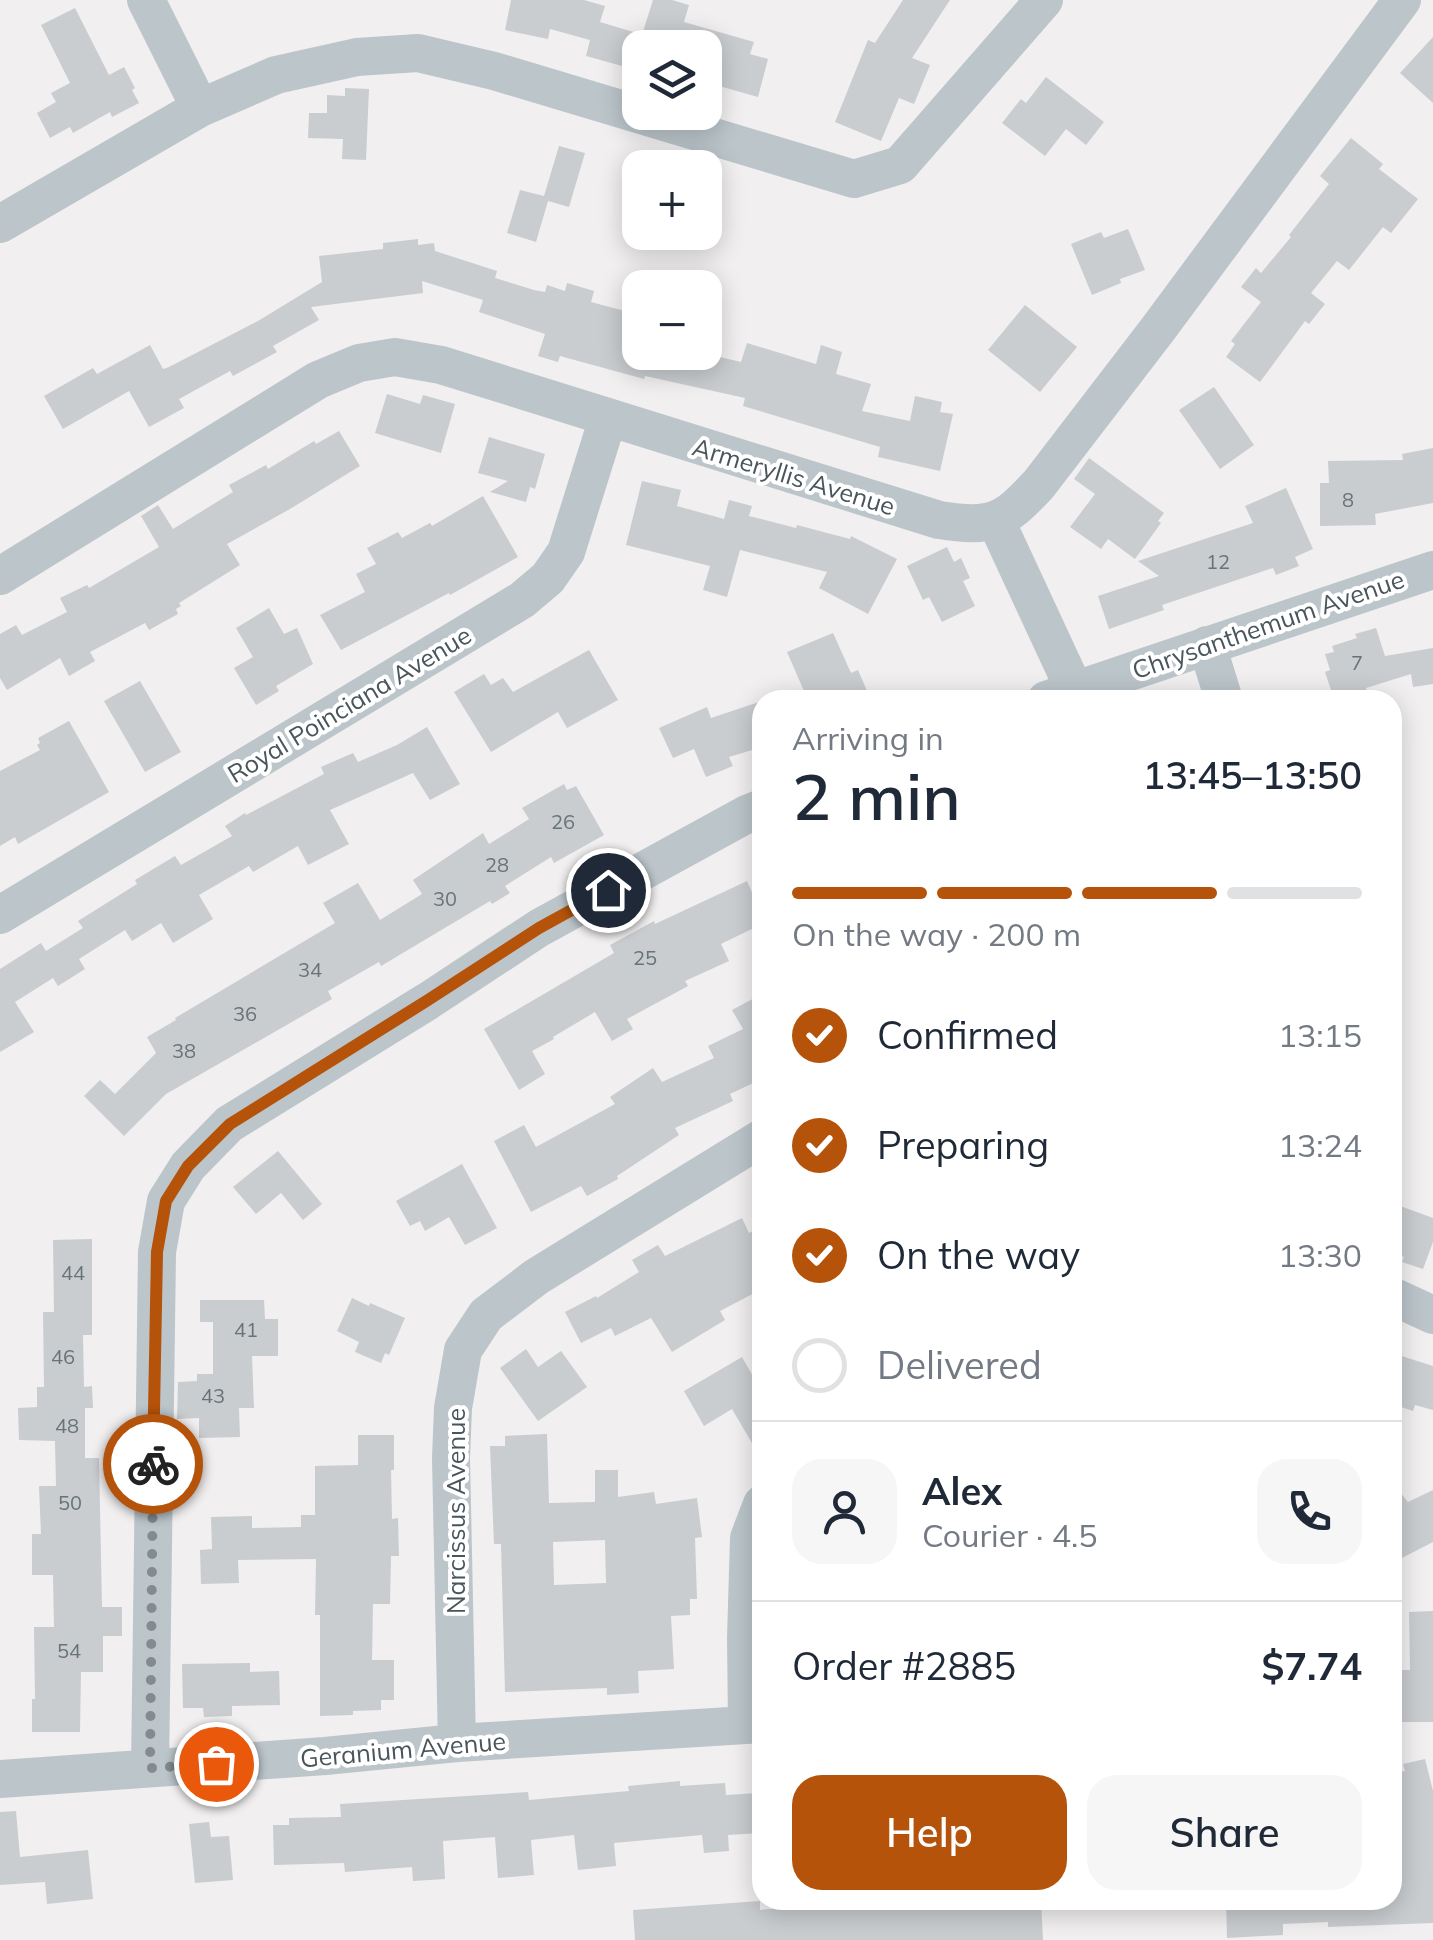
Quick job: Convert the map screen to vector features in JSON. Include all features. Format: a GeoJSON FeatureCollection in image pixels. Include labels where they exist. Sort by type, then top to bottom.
{"type":"FeatureCollection","features":[{"type":"Feature","properties":{"kind":"street"},"geometry":{"type":"LineString","coordinates":[[146,0],[200,108]]}},
{"type":"Feature","properties":{"kind":"street"},"geometry":{"type":"LineString","coordinates":[[0,224],[200,108],[276,75],[357,58],[418,54],[494,71],[854,179],[900,165],[1044,0]]}},
{"type":"Feature","properties":{"kind":"street"},"geometry":{"type":"LineString","coordinates":[[1058,690],[996,521],[1017,508],[1039,484],[1402,0]]}},
{"type":"Feature","properties":{"kind":"street","name":"Armeryllis Avenue"},"geometry":{"type":"LineString","coordinates":[[0,576],[318,380],[359,363],[395,357],[440,365],[939,520],[971,524],[996,521]]}},
{"type":"Feature","properties":{"kind":"street","name":"Royal Poinciana Avenue"},"geometry":{"type":"LineString","coordinates":[[0,914],[522,600],[548,578],[566,552],[608,418]]}},
{"type":"Feature","properties":{"kind":"street","name":"Chrysanthemum Avenue"},"geometry":{"type":"LineString","coordinates":[[1075,690],[1433,570]]}},
{"type":"Feature","properties":{"kind":"street"},"geometry":{"type":"LineString","coordinates":[[1207,645],[1221,690]]}},
{"type":"Feature","properties":{"kind":"street"},"geometry":{"type":"LineString","coordinates":[[150,1768],[157,1252],[166,1201],[188,1166],[230,1124],[539,928],[752,812]]}},
{"type":"Feature","properties":{"kind":"street","name":"Narcissus Avenue"},"geometry":{"type":"LineString","coordinates":[[457,1743],[451,1458],[453,1408],[463,1350],[486,1315],[536,1277],[752,1144]]}},
{"type":"Feature","properties":{"kind":"street"},"geometry":{"type":"LineString","coordinates":[[1402,1301],[1433,1315]]}},
{"type":"Feature","properties":{"kind":"street"},"geometry":{"type":"LineString","coordinates":[[752,1530],[746,1638],[752,1696]]}},
{"type":"Feature","properties":{"kind":"street","name":"Geranium Avenue"},"geometry":{"type":"LineString","coordinates":[[0,1779],[457,1743],[752,1725]]}},
{"type":"Feature","properties":{"kind":"building"},"geometry":{"type":"Polygon","coordinates":[[[511,0],[584,0],[605,6],[600,22],[627,30],[622,30],[622,66],[586,56],[590,40],[550,29],[548,39],[505,30],[511,0]]]}},
{"type":"Feature","properties":{"kind":"building"},"geometry":{"type":"Polygon","coordinates":[[[653,0],[689,5],[684,22],[712,30],[643,30],[653,0]]]}},
{"type":"Feature","properties":{"kind":"building"},"geometry":{"type":"Polygon","coordinates":[[[903,0],[950,0],[912,58],[930,65],[914,104],[899,98],[881,141],[835,122],[868,40],[875,43],[903,0]]]}},
{"type":"Feature","properties":{"kind":"building"},"geometry":{"type":"Polygon","coordinates":[[[75,8],[109,75],[124,67],[139,103],[112,117],[110,112],[73,133],[70,127],[50,138],[37,113],[56,102],[51,93],[70,83],[41,25],[75,8]]]}},
{"type":"Feature","properties":{"kind":"building"},"geometry":{"type":"Polygon","coordinates":[[[722,33],[754,42],[750,54],[768,59],[758,97],[722,87],[722,33]]]}},
{"type":"Feature","properties":{"kind":"building"},"geometry":{"type":"Polygon","coordinates":[[[1433,37],[1433,103],[1400,73],[1433,37]]]}},
{"type":"Feature","properties":{"kind":"building"},"geometry":{"type":"Polygon","coordinates":[[[1046,77],[1104,122],[1086,145],[1066,129],[1045,156],[1002,123],[1021,99],[1026,103],[1046,77]]]}},
{"type":"Feature","properties":{"kind":"building"},"geometry":{"type":"Polygon","coordinates":[[[345,88],[369,89],[366,160],[342,159],[343,139],[308,138],[309,113],[327,113],[327,95],[345,96],[345,88]]]}},
{"type":"Feature","properties":{"kind":"building"},"geometry":{"type":"Polygon","coordinates":[[[1351,138],[1383,164],[1379,169],[1418,199],[1391,233],[1383,227],[1349,270],[1337,261],[1311,293],[1325,304],[1309,324],[1305,321],[1260,382],[1226,357],[1235,344],[1231,341],[1261,302],[1241,287],[1256,268],[1261,273],[1291,237],[1329,184],[1320,176],[1351,138]]]}},
{"type":"Feature","properties":{"kind":"building"},"geometry":{"type":"Polygon","coordinates":[[[559,146],[585,153],[569,207],[548,201],[536,242],[507,233],[520,190],[544,196],[559,146]]]}},
{"type":"Feature","properties":{"kind":"building"},"geometry":{"type":"Polygon","coordinates":[[[1128,229],[1145,270],[1092,295],[1071,244],[1101,232],[1104,238],[1128,229]]]}},
{"type":"Feature","properties":{"kind":"building"},"geometry":{"type":"Polygon","coordinates":[[[418,239],[418,245],[434,243],[435,251],[497,271],[495,278],[534,290],[545,292],[547,285],[565,291],[567,283],[594,291],[591,302],[622,310],[622,370],[722,370],[722,357],[741,362],[747,343],[816,364],[821,345],[842,352],[836,374],[871,384],[862,411],[910,421],[915,396],[942,402],[940,412],[953,414],[940,471],[878,457],[880,447],[743,406],[745,398],[645,376],[644,379],[560,356],[558,362],[538,356],[545,334],[479,312],[483,300],[422,281],[423,293],[311,307],[319,320],[273,346],[277,352],[233,376],[230,371],[179,399],[184,408],[149,427],[129,391],[63,429],[44,396],[93,368],[97,374],[150,345],[163,369],[169,367],[258,321],[322,282],[319,256],[383,249],[383,243],[418,239]]]}},
{"type":"Feature","properties":{"kind":"building"},"geometry":{"type":"Polygon","coordinates":[[[1025,305],[1077,347],[1040,392],[988,350],[1025,305]]]}},
{"type":"Feature","properties":{"kind":"building"},"geometry":{"type":"Polygon","coordinates":[[[1214,387],[1254,445],[1220,469],[1179,410],[1214,387]]]}},
{"type":"Feature","properties":{"kind":"building"},"geometry":{"type":"Polygon","coordinates":[[[387,394],[420,404],[423,395],[455,404],[441,453],[375,433],[387,394]]]}},
{"type":"Feature","properties":{"kind":"building"},"geometry":{"type":"Polygon","coordinates":[[[339,431],[360,466],[227,544],[240,565],[179,603],[178,614],[149,630],[145,623],[90,652],[95,661],[69,676],[60,658],[7,690],[0,678],[0,634],[16,625],[22,635],[67,612],[60,598],[87,585],[89,588],[159,547],[141,516],[158,505],[173,529],[233,492],[229,485],[339,431]]]}},
{"type":"Feature","properties":{"kind":"building"},"geometry":{"type":"Polygon","coordinates":[[[489,437],[545,454],[535,489],[530,487],[526,502],[490,492],[508,481],[478,473],[489,437]]]}},
{"type":"Feature","properties":{"kind":"building"},"geometry":{"type":"Polygon","coordinates":[[[1433,448],[1433,503],[1375,514],[1376,525],[1320,526],[1320,483],[1329,483],[1328,461],[1403,460],[1402,454],[1433,448]]]}},
{"type":"Feature","properties":{"kind":"building"},"geometry":{"type":"Polygon","coordinates":[[[1089,458],[1164,513],[1135,559],[1108,539],[1101,549],[1070,527],[1095,494],[1074,479],[1089,458]]]}},
{"type":"Feature","properties":{"kind":"building"},"geometry":{"type":"Polygon","coordinates":[[[642,481],[681,490],[677,506],[724,519],[729,500],[752,506],[749,516],[850,539],[851,536],[897,559],[868,614],[819,588],[827,572],[740,550],[727,597],[703,590],[710,566],[626,545],[642,481]]]}},
{"type":"Feature","properties":{"kind":"building"},"geometry":{"type":"Polygon","coordinates":[[[1286,488],[1313,549],[1295,557],[1299,566],[1276,575],[1273,568],[1162,605],[1164,610],[1109,629],[1098,596],[1159,576],[1138,561],[1253,523],[1245,506],[1286,488]]]}},
{"type":"Feature","properties":{"kind":"building"},"geometry":{"type":"Polygon","coordinates":[[[483,496],[518,557],[341,650],[320,615],[365,592],[356,574],[376,564],[367,548],[398,532],[402,538],[430,523],[432,526],[483,496]]]}},
{"type":"Feature","properties":{"kind":"building"},"geometry":{"type":"Polygon","coordinates":[[[947,547],[954,562],[961,558],[970,578],[963,581],[975,606],[942,622],[929,597],[923,600],[907,566],[947,547]]]}},
{"type":"Feature","properties":{"kind":"building"},"geometry":{"type":"Polygon","coordinates":[[[269,608],[284,634],[297,628],[313,664],[276,686],[279,691],[256,705],[234,668],[253,657],[236,628],[269,608]]]}},
{"type":"Feature","properties":{"kind":"building"},"geometry":{"type":"Polygon","coordinates":[[[1376,628],[1385,656],[1433,648],[1433,684],[1413,687],[1411,674],[1367,690],[1331,690],[1325,654],[1334,652],[1332,646],[1357,638],[1355,634],[1376,628]]]}},
{"type":"Feature","properties":{"kind":"building"},"geometry":{"type":"Polygon","coordinates":[[[833,633],[851,673],[858,670],[867,690],[804,690],[787,652],[833,633]]]}},
{"type":"Feature","properties":{"kind":"building"},"geometry":{"type":"Polygon","coordinates":[[[589,650],[618,700],[567,728],[558,712],[491,752],[454,692],[484,674],[491,685],[503,678],[513,692],[589,650]]]}},
{"type":"Feature","properties":{"kind":"building"},"geometry":{"type":"Polygon","coordinates":[[[140,681],[181,752],[145,772],[104,701],[140,681]]]}},
{"type":"Feature","properties":{"kind":"building"},"geometry":{"type":"Polygon","coordinates":[[[752,704],[752,750],[729,757],[733,766],[706,777],[694,749],[673,758],[659,728],[707,707],[711,718],[752,704]]]}},
{"type":"Feature","properties":{"kind":"building"},"geometry":{"type":"Polygon","coordinates":[[[69,721],[109,792],[18,844],[15,837],[0,846],[0,771],[40,750],[38,738],[69,721]]]}},
{"type":"Feature","properties":{"kind":"building"},"geometry":{"type":"Polygon","coordinates":[[[427,727],[460,784],[430,800],[413,773],[330,810],[349,844],[308,865],[298,846],[253,872],[249,866],[199,895],[213,919],[173,943],[161,923],[132,941],[125,930],[79,959],[85,969],[58,986],[53,978],[15,1002],[34,1032],[0,1052],[0,969],[41,943],[46,951],[83,928],[78,921],[175,856],[181,865],[232,836],[225,826],[324,774],[321,767],[353,753],[358,762],[427,727]]]}},
{"type":"Feature","properties":{"kind":"building"},"geometry":{"type":"Polygon","coordinates":[[[564,784],[567,790],[576,786],[604,835],[554,863],[551,857],[505,886],[510,893],[492,904],[490,901],[381,966],[379,962],[328,991],[332,999],[166,1094],[124,1136],[84,1096],[100,1080],[115,1094],[156,1053],[147,1037],[335,923],[323,903],[358,883],[380,920],[422,894],[413,880],[483,833],[489,844],[529,819],[522,808],[564,784]]]}},
{"type":"Feature","properties":{"kind":"building"},"geometry":{"type":"Polygon","coordinates":[[[747,881],[752,892],[752,929],[721,944],[729,961],[685,981],[688,986],[627,1019],[633,1029],[612,1041],[595,1012],[553,1037],[532,1051],[545,1074],[519,1090],[484,1029],[614,953],[610,945],[654,921],[655,924],[747,881]]]}},
{"type":"Feature","properties":{"kind":"building"},"geometry":{"type":"Polygon","coordinates":[[[752,999],[752,1084],[730,1094],[733,1101],[675,1128],[679,1135],[617,1176],[618,1179],[587,1196],[581,1186],[531,1212],[494,1141],[524,1125],[536,1147],[615,1104],[610,1097],[653,1068],[662,1082],[714,1058],[708,1046],[743,1029],[732,1010],[752,999]]]}},
{"type":"Feature","properties":{"kind":"building"},"geometry":{"type":"Polygon","coordinates":[[[278,1151],[322,1204],[303,1220],[281,1193],[256,1214],[233,1187],[278,1151]]]}},
{"type":"Feature","properties":{"kind":"building"},"geometry":{"type":"Polygon","coordinates":[[[462,1164],[497,1228],[465,1245],[449,1217],[425,1231],[420,1221],[410,1226],[396,1201],[462,1164]]]}},
{"type":"Feature","properties":{"kind":"building"},"geometry":{"type":"Polygon","coordinates":[[[1402,1207],[1433,1218],[1433,1242],[1423,1269],[1402,1262],[1402,1207]]]}},
{"type":"Feature","properties":{"kind":"building"},"geometry":{"type":"Polygon","coordinates":[[[742,1218],[749,1233],[752,1232],[752,1294],[720,1311],[725,1320],[672,1352],[651,1318],[615,1336],[611,1328],[581,1343],[565,1312],[639,1272],[632,1260],[658,1245],[665,1256],[742,1218]]]}},
{"type":"Feature","properties":{"kind":"building"},"geometry":{"type":"Polygon","coordinates":[[[92,1239],[92,1335],[83,1335],[84,1387],[92,1386],[93,1408],[85,1408],[85,1458],[99,1458],[102,1607],[122,1607],[122,1636],[103,1636],[103,1672],[81,1672],[80,1732],[32,1732],[34,1627],[54,1627],[53,1575],[32,1575],[32,1534],[41,1534],[39,1486],[56,1486],[55,1441],[19,1440],[18,1408],[37,1407],[37,1387],[44,1387],[43,1312],[54,1312],[53,1240],[92,1239]]]}},
{"type":"Feature","properties":{"kind":"building"},"geometry":{"type":"Polygon","coordinates":[[[352,1298],[405,1318],[389,1355],[385,1353],[381,1363],[355,1352],[359,1342],[337,1331],[352,1298]]]}},
{"type":"Feature","properties":{"kind":"building"},"geometry":{"type":"Polygon","coordinates":[[[200,1300],[264,1300],[265,1319],[278,1319],[278,1356],[252,1356],[254,1408],[239,1408],[240,1437],[199,1438],[199,1418],[177,1419],[178,1382],[197,1381],[197,1374],[213,1374],[213,1322],[200,1322],[200,1300]]]}},
{"type":"Feature","properties":{"kind":"building"},"geometry":{"type":"Polygon","coordinates":[[[526,1349],[538,1367],[561,1351],[587,1387],[538,1421],[500,1368],[526,1349]]]}},
{"type":"Feature","properties":{"kind":"building"},"geometry":{"type":"Polygon","coordinates":[[[1402,1356],[1433,1366],[1433,1410],[1415,1405],[1413,1411],[1402,1407],[1402,1356]]]}},
{"type":"Feature","properties":{"kind":"building"},"geometry":{"type":"Polygon","coordinates":[[[742,1357],[752,1374],[752,1443],[732,1409],[704,1426],[684,1391],[742,1357]]]}},
{"type":"Feature","properties":{"kind":"building"},"geometry":{"type":"Polygon","coordinates":[[[547,1434],[549,1503],[595,1502],[595,1470],[618,1470],[618,1497],[654,1492],[656,1504],[697,1498],[702,1537],[695,1538],[697,1599],[690,1599],[690,1615],[671,1616],[674,1669],[638,1671],[639,1693],[607,1695],[607,1688],[505,1692],[501,1544],[494,1544],[490,1446],[505,1446],[505,1436],[547,1434]],[[605,1540],[553,1542],[554,1585],[606,1583],[605,1540]]]}},
{"type":"Feature","properties":{"kind":"building"},"geometry":{"type":"Polygon","coordinates":[[[358,1435],[394,1435],[392,1519],[398,1518],[399,1556],[391,1556],[390,1604],[373,1604],[372,1660],[394,1660],[394,1700],[381,1700],[381,1710],[320,1716],[316,1559],[238,1560],[239,1583],[201,1584],[200,1550],[212,1549],[211,1517],[252,1516],[252,1528],[301,1527],[301,1515],[315,1515],[315,1466],[358,1465],[358,1435]]]}},
{"type":"Feature","properties":{"kind":"building"},"geometry":{"type":"Polygon","coordinates":[[[1433,1490],[1433,1542],[1402,1558],[1402,1494],[1408,1502],[1433,1490]]]}},
{"type":"Feature","properties":{"kind":"building"},"geometry":{"type":"Polygon","coordinates":[[[1433,1611],[1433,1722],[1402,1722],[1402,1670],[1410,1670],[1409,1612],[1433,1611]]]}},
{"type":"Feature","properties":{"kind":"building"},"geometry":{"type":"Polygon","coordinates":[[[250,1663],[250,1672],[279,1671],[280,1705],[232,1706],[232,1716],[204,1717],[203,1708],[183,1708],[182,1664],[250,1663]]]}},
{"type":"Feature","properties":{"kind":"building"},"geometry":{"type":"Polygon","coordinates":[[[1425,1759],[1433,1791],[1433,1923],[1328,1927],[1328,1922],[1283,1924],[1283,1935],[1227,1938],[1226,1910],[1402,1910],[1403,1764],[1425,1759]]]}},
{"type":"Feature","properties":{"kind":"building"},"geometry":{"type":"Polygon","coordinates":[[[680,1781],[680,1786],[725,1783],[726,1795],[752,1793],[752,1834],[728,1835],[729,1851],[704,1853],[702,1835],[614,1843],[616,1866],[578,1870],[574,1835],[531,1840],[534,1875],[498,1878],[495,1837],[443,1841],[445,1879],[413,1881],[412,1867],[345,1872],[344,1863],[274,1865],[273,1825],[289,1825],[289,1818],[341,1817],[340,1804],[528,1792],[529,1800],[629,1791],[628,1786],[680,1781]]]}},
{"type":"Feature","properties":{"kind":"building"},"geometry":{"type":"Polygon","coordinates":[[[16,1811],[20,1857],[88,1850],[93,1899],[47,1904],[45,1882],[0,1885],[0,1812],[16,1811]]]}},
{"type":"Feature","properties":{"kind":"building"},"geometry":{"type":"Polygon","coordinates":[[[209,1822],[211,1837],[229,1836],[233,1880],[195,1883],[189,1824],[209,1822]]]}},
{"type":"Feature","properties":{"kind":"building"},"geometry":{"type":"Polygon","coordinates":[[[752,1902],[752,1910],[1042,1910],[1043,1940],[635,1940],[633,1910],[752,1902]]]}},
{"type":"Feature","properties":{"kind":"way so far"},"geometry":{"type":"LineString","coordinates":[[153,1464],[150,1768],[216,1764]]}},
{"type":"Feature","properties":{"kind":"route"},"geometry":{"type":"LineString","coordinates":[[153,1464],[157,1252],[166,1201],[188,1166],[230,1124],[539,928],[608,890]]}}]}
